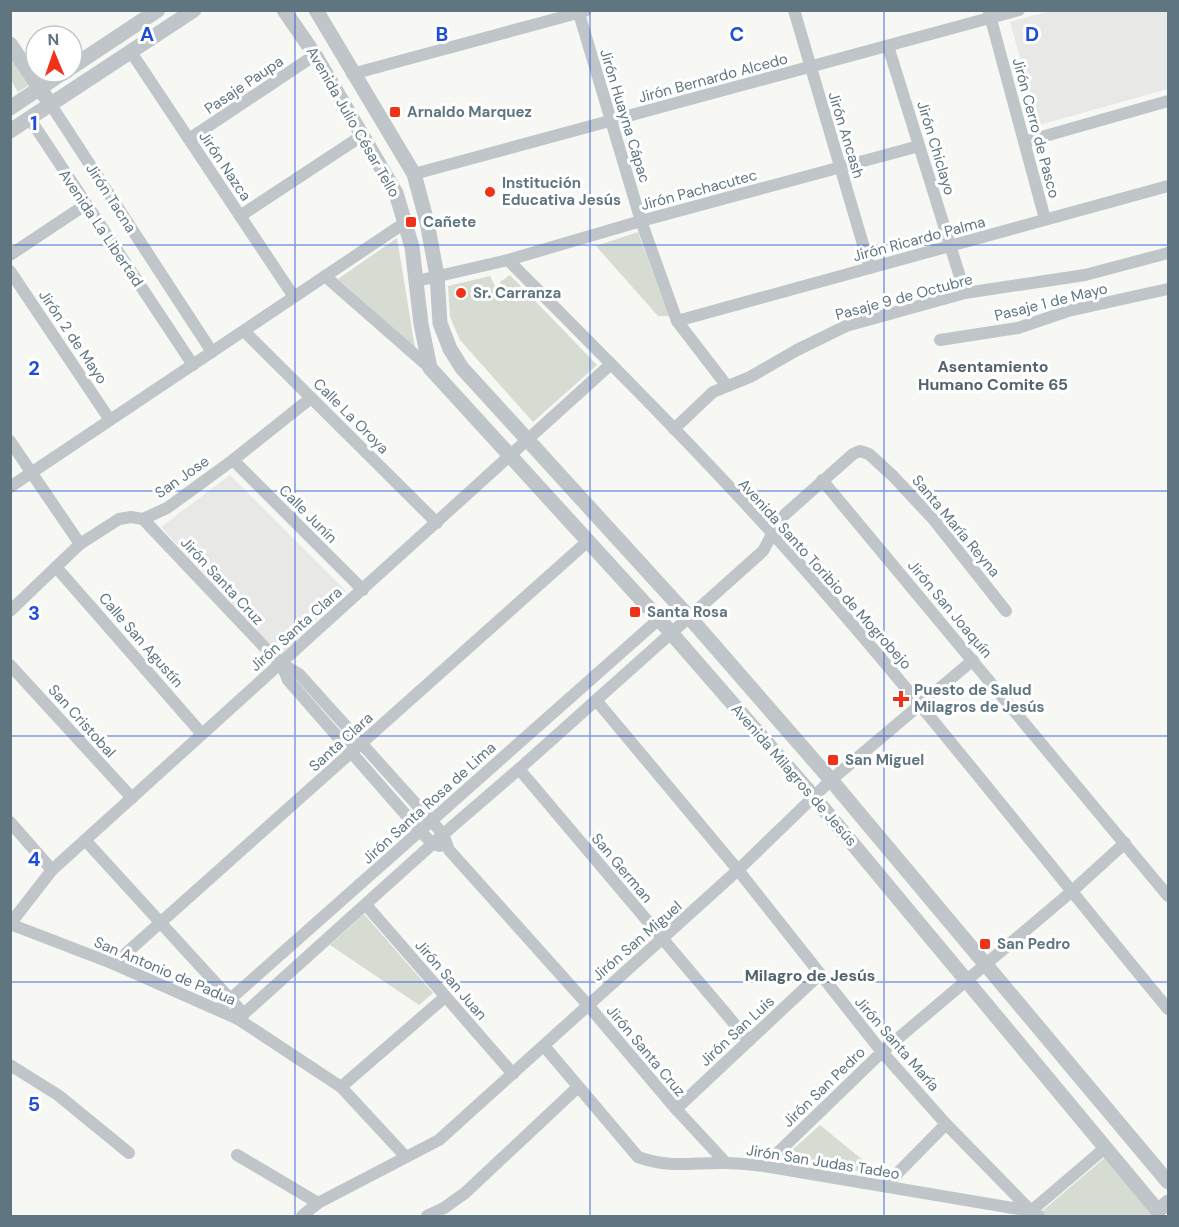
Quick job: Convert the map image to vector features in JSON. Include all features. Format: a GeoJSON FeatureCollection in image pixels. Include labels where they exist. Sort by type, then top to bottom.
{"type":"FeatureCollection","features":[{"type":"Feature","properties":{"kind":"street"},"geometry":{"type":"LineString","coordinates":[[84,59],[158,10]]}},
{"type":"Feature","properties":{"kind":"street"},"geometry":{"type":"LineString","coordinates":[[10,131],[194,10]]}},
{"type":"Feature","properties":{"kind":"street","name":"Avenida Julio César Tello"},"geometry":{"type":"LineString","coordinates":[[284,10],[315,55],[396,193],[406,222],[417,281],[425,347]]}},
{"type":"Feature","properties":{"kind":"street","name":"Avenida Julio César Tello"},"geometry":{"type":"LineString","coordinates":[[316,10],[352,74],[414,174],[427,222],[437,276],[440,323],[450,349]]}},
{"type":"Feature","properties":{"kind":"street","name":"Jirón Ancash"},"geometry":{"type":"LineString","coordinates":[[794,10],[870,268]]}},
{"type":"Feature","properties":{"kind":"street","name":"Jirón Bernardo Alcedo"},"geometry":{"type":"LineString","coordinates":[[414,174],[888,46],[990,14],[1019,10]]}},
{"type":"Feature","properties":{"kind":"street"},"geometry":{"type":"LineString","coordinates":[[352,74],[581,11]]}},
{"type":"Feature","properties":{"kind":"street","name":"Jirón Huayna Cápac"},"geometry":{"type":"LineString","coordinates":[[581,11],[610,121],[641,221],[677,321],[727,386]]}},
{"type":"Feature","properties":{"kind":"street","name":"Jirón Cerro de Pasco"},"geometry":{"type":"LineString","coordinates":[[990,14],[1045,219]]}},
{"type":"Feature","properties":{"kind":"street","name":"Jirón Tacna"},"geometry":{"type":"LineString","coordinates":[[10,44],[212,352]]}},
{"type":"Feature","properties":{"kind":"street","name":"Jirón Chiclayo"},"geometry":{"type":"LineString","coordinates":[[888,46],[965,293]]}},
{"type":"Feature","properties":{"kind":"street","name":"Jirón Nazca"},"geometry":{"type":"LineString","coordinates":[[131,52],[294,297]]}},
{"type":"Feature","properties":{"kind":"street","name":"Pasaje Paupa"},"geometry":{"type":"LineString","coordinates":[[189,140],[315,55]]}},
{"type":"Feature","properties":{"kind":"street"},"geometry":{"type":"LineString","coordinates":[[13,100],[46,84]]}},
{"type":"Feature","properties":{"kind":"street","name":"Avenida La Libertad"},"geometry":{"type":"LineString","coordinates":[[13,100],[30,119],[193,365]]}},
{"type":"Feature","properties":{"kind":"street"},"geometry":{"type":"LineString","coordinates":[[1024,142],[1168,101]]}},
{"type":"Feature","properties":{"kind":"street"},"geometry":{"type":"LineString","coordinates":[[240,216],[363,135]]}},
{"type":"Feature","properties":{"kind":"street","name":"Jirón Pachacutec"},"geometry":{"type":"LineString","coordinates":[[417,281],[508,260],[641,221],[919,146]]}},
{"type":"Feature","properties":{"kind":"street","name":"Jirón Ricardo Palma"},"geometry":{"type":"LineString","coordinates":[[677,321],[1168,186]]}},
{"type":"Feature","properties":{"kind":"street"},"geometry":{"type":"LineString","coordinates":[[10,255],[85,205]]}},
{"type":"Feature","properties":{"kind":"street"},"geometry":{"type":"LineString","coordinates":[[10,487],[406,222]]}},
{"type":"Feature","properties":{"kind":"street","name":"Pasaje 9 de Octubre"},"geometry":{"type":"LineString","coordinates":[[674,429],[713,392],[750,377],[846,326],[965,293],[1085,275],[1168,254]]}},
{"type":"Feature","properties":{"kind":"street","name":"Avenida Santo Toribio de Mogrobejo"},"geometry":{"type":"LineString","coordinates":[[508,260],[773,533],[921,705],[1168,1009]]}},
{"type":"Feature","properties":{"kind":"street","name":"Jirón 2 de Mayo"},"geometry":{"type":"LineString","coordinates":[[10,272],[110,420]]}},
{"type":"Feature","properties":{"kind":"street"},"geometry":{"type":"LineString","coordinates":[[325,276],[430,368]]}},
{"type":"Feature","properties":{"kind":"street","name":"Pasaje 1 de Mayo"},"geometry":{"type":"LineString","coordinates":[[940,340],[1018,328],[1068,310],[1168,289]]}},
{"type":"Feature","properties":{"kind":"street","name":"Calle La Oroya"},"geometry":{"type":"LineString","coordinates":[[244,331],[436,523]]}},
{"type":"Feature","properties":{"kind":"street","name":"Avenida Milagros de Jesús"},"geometry":{"type":"LineString","coordinates":[[425,347],[430,368],[658,619],[813,796],[1105,1148],[1163,1210]]}},
{"type":"Feature","properties":{"kind":"street","name":"Avenida Milagros de Jesús"},"geometry":{"type":"LineString","coordinates":[[450,349],[462,368],[690,618],[831,780],[1168,1182]]}},
{"type":"Feature","properties":{"kind":"street","name":"Jirón Santa Clara"},"geometry":{"type":"LineString","coordinates":[[10,924],[52,870],[611,364]]}},
{"type":"Feature","properties":{"kind":"street","name":"San Jose"},"geometry":{"type":"LineString","coordinates":[[10,611],[80,543],[119,519],[130,517],[143,519],[167,508],[233,460],[311,398]]}},
{"type":"Feature","properties":{"kind":"street"},"geometry":{"type":"LineString","coordinates":[[10,441],[80,543]]}},
{"type":"Feature","properties":{"kind":"street","name":"Santa María Reyna"},"geometry":{"type":"LineString","coordinates":[[671,634],[763,550],[782,518],[822,480],[853,454],[860,451],[869,454],[934,520],[1006,611]]}},
{"type":"Feature","properties":{"kind":"street","name":"Calle Junín"},"geometry":{"type":"LineString","coordinates":[[233,460],[363,590]]}},
{"type":"Feature","properties":{"kind":"street","name":"Jirón San Joaquín"},"geometry":{"type":"LineString","coordinates":[[822,480],[1168,896]]}},
{"type":"Feature","properties":{"kind":"street","name":"Jirón Santa Cruz"},"geometry":{"type":"LineString","coordinates":[[143,519],[281,663],[299,674],[443,834],[450,850],[726,1163]]}},
{"type":"Feature","properties":{"kind":"street","name":"Santa Clara"},"geometry":{"type":"LineString","coordinates":[[114,964],[588,541]]}},
{"type":"Feature","properties":{"kind":"street","name":"Calle San Agustín"},"geometry":{"type":"LineString","coordinates":[[56,567],[202,734]]}},
{"type":"Feature","properties":{"kind":"street","name":"Jirón Santa Rosa de Lima"},"geometry":{"type":"LineString","coordinates":[[219,1009],[658,619]]}},
{"type":"Feature","properties":{"kind":"street"},"geometry":{"type":"LineString","coordinates":[[85,840],[230,1000],[241,1017],[443,834],[671,634]]}},
{"type":"Feature","properties":{"kind":"street","name":"Jirón San Miguel"},"geometry":{"type":"LineString","coordinates":[[302,1216],[318,1203],[440,1140],[587,1004],[663,939],[738,870],[813,796],[973,660]]}},
{"type":"Feature","properties":{"kind":"street","name":"Jirón Santa Cruz"},"geometry":{"type":"LineString","coordinates":[[281,663],[288,680],[420,831],[433,843],[450,850]]}},
{"type":"Feature","properties":{"kind":"street","name":"San Cristobal"},"geometry":{"type":"LineString","coordinates":[[10,665],[132,798]]}},
{"type":"Feature","properties":{"kind":"street","name":"Jirón Santa María"},"geometry":{"type":"LineString","coordinates":[[596,700],[738,870],[882,1052],[946,1124],[1035,1214]]}},
{"type":"Feature","properties":{"kind":"street","name":"San German"},"geometry":{"type":"LineString","coordinates":[[519,769],[749,1041]]}},
{"type":"Feature","properties":{"kind":"street"},"geometry":{"type":"LineString","coordinates":[[10,822],[52,870]]}},
{"type":"Feature","properties":{"kind":"street","name":"Jirón San Pedro"},"geometry":{"type":"LineString","coordinates":[[764,1166],[882,1052],[1071,892],[1125,843]]}},
{"type":"Feature","properties":{"kind":"street","name":"Jirón San Juan"},"geometry":{"type":"LineString","coordinates":[[366,905],[513,1074]]}},
{"type":"Feature","properties":{"kind":"street","name":"San Antonio de Padua"},"geometry":{"type":"LineString","coordinates":[[10,924],[241,1017],[341,1087],[406,1157]]}},
{"type":"Feature","properties":{"kind":"street","name":"Jirón San Luis"},"geometry":{"type":"LineString","coordinates":[[676,1109],[819,975]]}},
{"type":"Feature","properties":{"kind":"street"},"geometry":{"type":"LineString","coordinates":[[341,1087],[445,996]]}},
{"type":"Feature","properties":{"kind":"street","name":"Jirón San Judas Tadeo"},"geometry":{"type":"LineString","coordinates":[[544,1046],[638,1157],[656,1163],[674,1165],[726,1163],[764,1166],[1035,1214]]}},
{"type":"Feature","properties":{"kind":"street"},"geometry":{"type":"LineString","coordinates":[[10,1065],[58,1095],[129,1153]]}},
{"type":"Feature","properties":{"kind":"street"},"geometry":{"type":"LineString","coordinates":[[427,1216],[444,1208],[465,1193],[578,1087]]}},
{"type":"Feature","properties":{"kind":"street"},"geometry":{"type":"LineString","coordinates":[[885,1186],[946,1124]]}},
{"type":"Feature","properties":{"kind":"street"},"geometry":{"type":"LineString","coordinates":[[1035,1214],[1105,1148]]}},
{"type":"Feature","properties":{"kind":"street"},"geometry":{"type":"LineString","coordinates":[[237,1155],[318,1203]]}},
{"type":"Feature","properties":{"kind":"shaded area"},"geometry":{"type":"Polygon","coordinates":[[[1053,10],[1168,11],[1168,89],[1039,125],[1010,22],[1053,10]]]}},
{"type":"Feature","properties":{"kind":"shaded area"},"geometry":{"type":"Polygon","coordinates":[[[10,57],[24,78],[24,84],[29,85],[18,92],[11,80],[10,57]]]}},
{"type":"Feature","properties":{"kind":"shaded area"},"geometry":{"type":"Polygon","coordinates":[[[638,232],[669,316],[658,316],[596,246],[638,232]]]}},
{"type":"Feature","properties":{"kind":"shaded area"},"geometry":{"type":"Polygon","coordinates":[[[397,238],[415,348],[338,279],[397,238]]]}},
{"type":"Feature","properties":{"kind":"shaded area"},"geometry":{"type":"Polygon","coordinates":[[[510,275],[597,365],[533,422],[460,340],[450,317],[448,286],[490,276],[497,290],[501,285],[500,282],[510,275]]]}},
{"type":"Feature","properties":{"kind":"shaded area"},"geometry":{"type":"Polygon","coordinates":[[[230,475],[346,591],[280,656],[161,527],[230,475]]]}},
{"type":"Feature","properties":{"kind":"shaded area"},"geometry":{"type":"Polygon","coordinates":[[[364,914],[433,993],[419,1005],[330,945],[364,914]]]}},
{"type":"Feature","properties":{"kind":"shaded area"},"geometry":{"type":"Polygon","coordinates":[[[820,1125],[881,1175],[782,1159],[820,1125]]]}},
{"type":"Feature","properties":{"kind":"shaded area"},"geometry":{"type":"Polygon","coordinates":[[[1108,1155],[1160,1216],[1046,1216],[1040,1213],[1108,1155]]]}},
{"type":"Feature","properties":{"kind":"place","name":"Arnaldo Marquez"},"geometry":{"type":"Point","coordinates":[395,112]}},
{"type":"Feature","properties":{"kind":"place","name":"Institución Educativa Jesús"},"geometry":{"type":"Point","coordinates":[490,192]}},
{"type":"Feature","properties":{"kind":"place","name":"Cañete"},"geometry":{"type":"Point","coordinates":[411,222]}},
{"type":"Feature","properties":{"kind":"place","name":"Sr. Carranza"},"geometry":{"type":"Point","coordinates":[461,293]}},
{"type":"Feature","properties":{"kind":"place","name":"Santa Rosa"},"geometry":{"type":"Point","coordinates":[635,612]}},
{"type":"Feature","properties":{"kind":"place","name":"Puesto de Salud Milagros de Jesús"},"geometry":{"type":"Point","coordinates":[901,699]}},
{"type":"Feature","properties":{"kind":"place","name":"San Miguel"},"geometry":{"type":"Point","coordinates":[833,760]}},
{"type":"Feature","properties":{"kind":"place","name":"San Pedro"},"geometry":{"type":"Point","coordinates":[985,944]}},
{"type":"Feature","properties":{"kind":"district","name":"Asentamiento Humano Comite 65"},"geometry":{"type":"Point","coordinates":[993,375]}},
{"type":"Feature","properties":{"kind":"district","name":"Milagro de Jesús"},"geometry":{"type":"Point","coordinates":[810,975]}}]}
